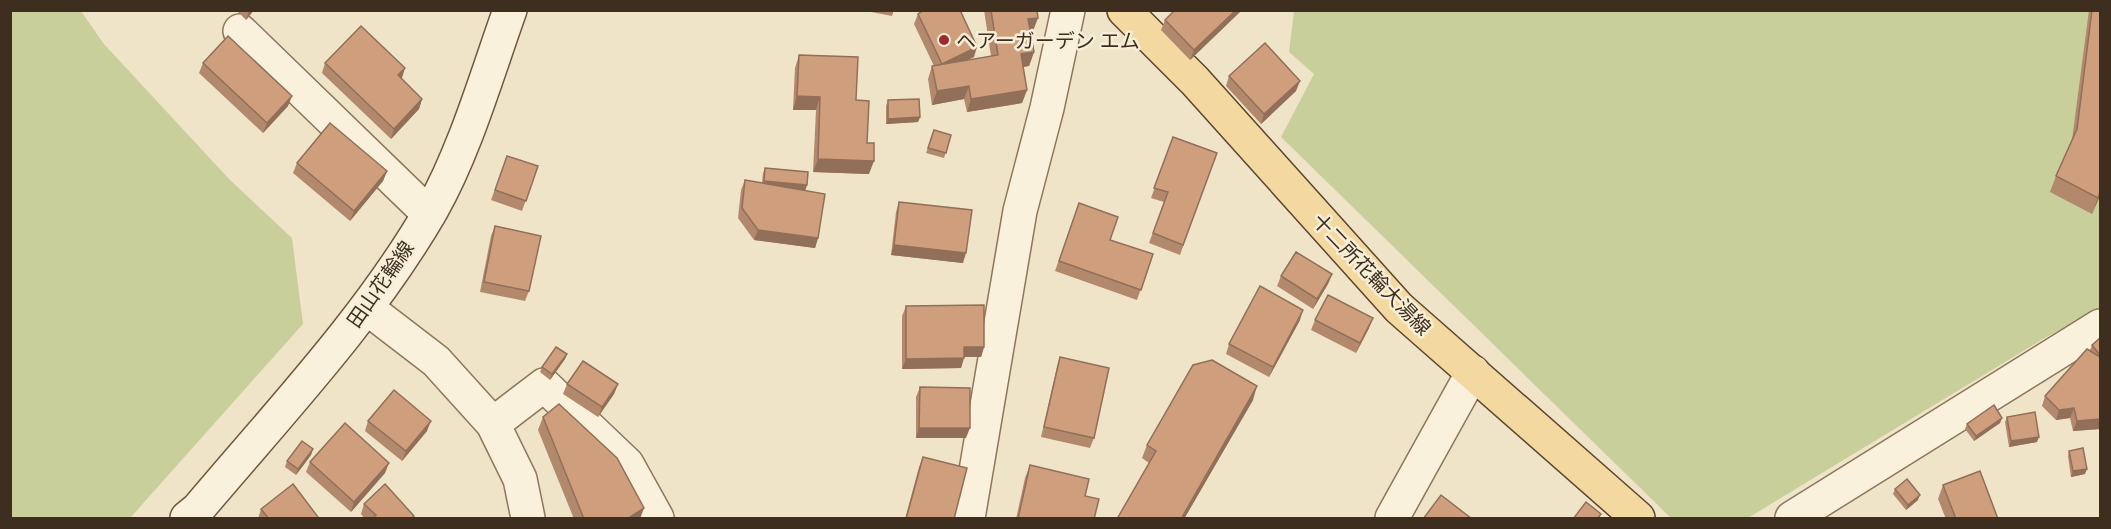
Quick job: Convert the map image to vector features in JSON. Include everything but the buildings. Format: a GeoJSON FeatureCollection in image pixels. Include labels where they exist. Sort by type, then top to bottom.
{"type":"FeatureCollection","features":[{"type":"Feature","properties":{"kind":"main road","name":"十二所花輪大湯線"},"geometry":{"type":"LineString","coordinates":[[1124,10],[1195,81],[1399,308],[1638,519]]}},
{"type":"Feature","properties":{"kind":"street","name":"田山花輪線"},"geometry":{"type":"LineString","coordinates":[[187,519],[198,509],[367,308],[429,214],[460,148],[510,10]]}},
{"type":"Feature","properties":{"kind":"street"},"geometry":{"type":"LineString","coordinates":[[968,519],[1020,211],[1047,108],[1068,10]]}},
{"type":"Feature","properties":{"kind":"street"},"geometry":{"type":"LineString","coordinates":[[240,31],[429,214]]}},
{"type":"Feature","properties":{"kind":"street"},"geometry":{"type":"LineString","coordinates":[[367,308],[436,361],[493,424],[520,479],[528,519]]}},
{"type":"Feature","properties":{"kind":"street"},"geometry":{"type":"LineString","coordinates":[[1792,519],[2100,326]]}},
{"type":"Feature","properties":{"kind":"street"},"geometry":{"type":"LineString","coordinates":[[1392,519],[1473,372]]}},
{"type":"Feature","properties":{"kind":"street"},"geometry":{"type":"LineString","coordinates":[[493,424],[544,385],[627,464],[657,519]]}},
{"type":"Feature","properties":{"kind":"green space"},"geometry":{"type":"Polygon","coordinates":[[[10,11],[81,11],[103,43],[230,180],[292,238],[303,324],[130,518],[11,518],[10,11]]]}},
{"type":"Feature","properties":{"kind":"green space"},"geometry":{"type":"Polygon","coordinates":[[[1294,11],[2100,11],[2100,308],[2043,339],[1748,518],[1671,518],[1281,137],[1314,74],[1289,52],[1294,11]]]}},
{"type":"Feature","properties":{"kind":"place","name":"ヘアーガーデン エム"},"geometry":{"type":"Point","coordinates":[944,40]}}]}
